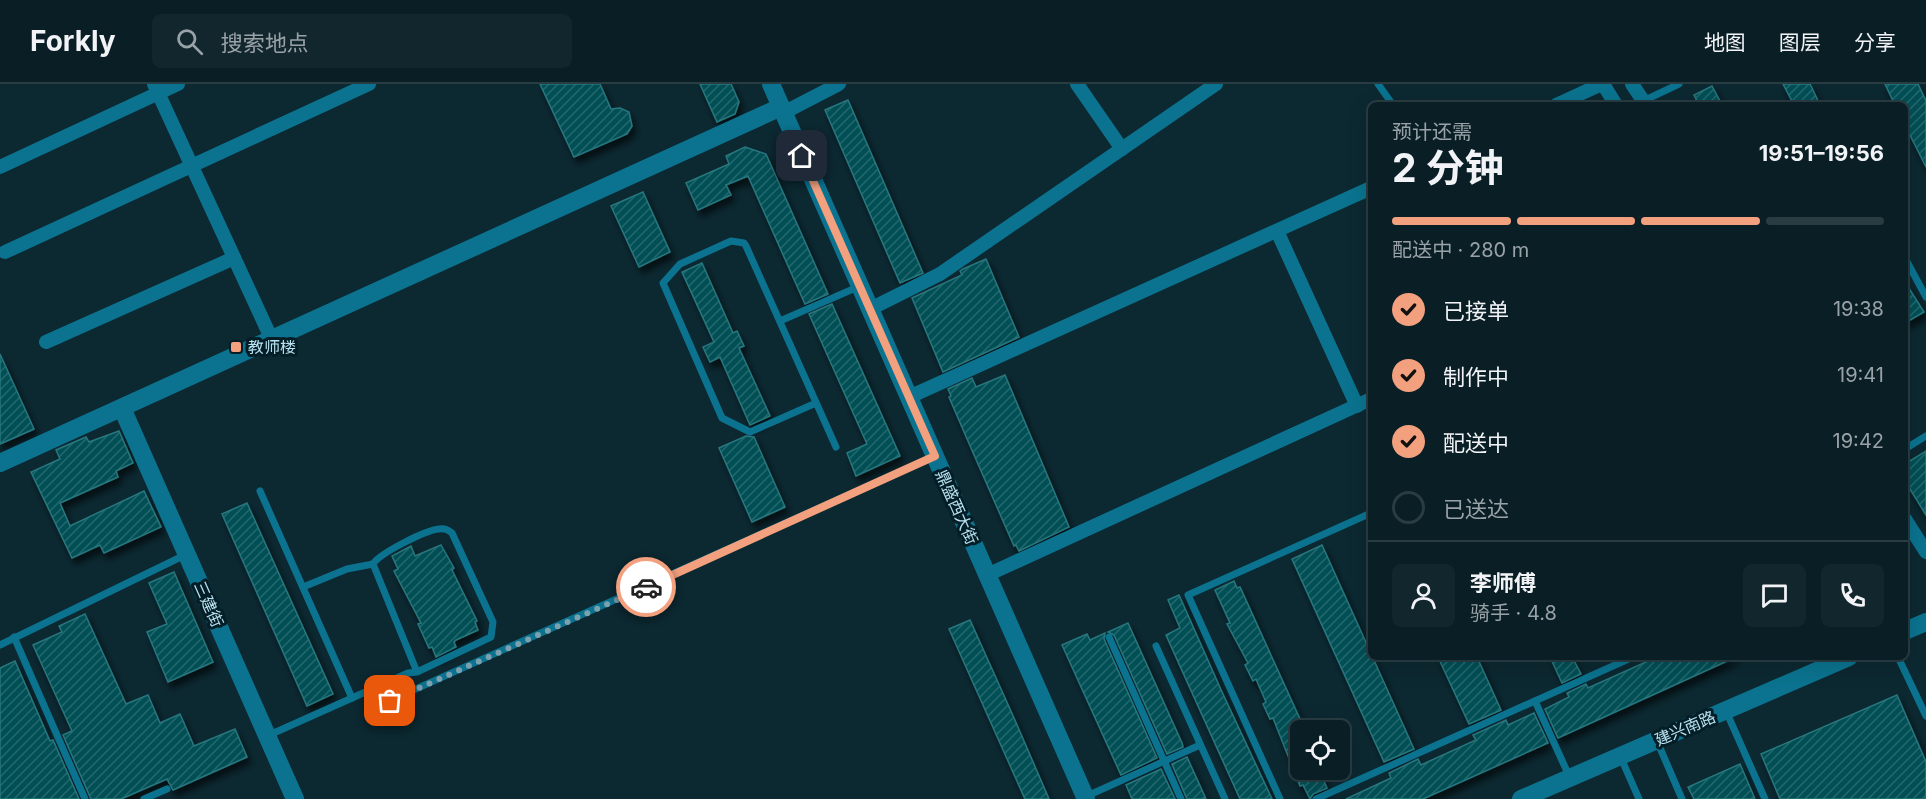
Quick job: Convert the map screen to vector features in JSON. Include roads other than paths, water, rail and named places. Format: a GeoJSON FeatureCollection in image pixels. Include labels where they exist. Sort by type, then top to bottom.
{"type":"FeatureCollection","features":[{"type":"Feature","properties":{"kind":"street"},"geometry":{"type":"LineString","coordinates":[[0,167],[156,88],[178,84]]}},
{"type":"Feature","properties":{"kind":"street"},"geometry":{"type":"LineString","coordinates":[[5,252],[369,84]]}},
{"type":"Feature","properties":{"kind":"street","name":"鼎盛西大街"},"geometry":{"type":"LineString","coordinates":[[771,84],[1085,798]]}},
{"type":"Feature","properties":{"kind":"street"},"geometry":{"type":"LineString","coordinates":[[0,463],[839,84]]}},
{"type":"Feature","properties":{"kind":"street"},"geometry":{"type":"LineString","coordinates":[[1077,84],[1122,150]]}},
{"type":"Feature","properties":{"kind":"street"},"geometry":{"type":"LineString","coordinates":[[870,309],[940,274],[1216,84]]}},
{"type":"Feature","properties":{"kind":"street"},"geometry":{"type":"LineString","coordinates":[[1563,102],[1603,84],[1614,102]]}},
{"type":"Feature","properties":{"kind":"street"},"geometry":{"type":"LineString","coordinates":[[1632,84],[1643,102]]}},
{"type":"Feature","properties":{"kind":"street"},"geometry":{"type":"LineString","coordinates":[[156,88],[272,340]]}},
{"type":"Feature","properties":{"kind":"street"},"geometry":{"type":"LineString","coordinates":[[909,397],[1368,189]]}},
{"type":"Feature","properties":{"kind":"street"},"geometry":{"type":"LineString","coordinates":[[1277,231],[1357,406]]}},
{"type":"Feature","properties":{"kind":"street"},"geometry":{"type":"LineString","coordinates":[[46,342],[234,258]]}},
{"type":"Feature","properties":{"kind":"street"},"geometry":{"type":"LineString","coordinates":[[987,575],[1368,400]]}},
{"type":"Feature","properties":{"kind":"street","name":"三建街"},"geometry":{"type":"LineString","coordinates":[[122,408],[295,799]]}},
{"type":"Feature","properties":{"kind":"street"},"geometry":{"type":"LineString","coordinates":[[1908,524],[1926,552]]}},
{"type":"Feature","properties":{"kind":"street"},"geometry":{"type":"LineString","coordinates":[[1908,631],[1926,622]]}},
{"type":"Feature","properties":{"kind":"street","name":"建兴南路"},"geometry":{"type":"LineString","coordinates":[[1521,799],[1552,789],[1570,778],[1842,660]]}},
{"type":"Feature","properties":{"kind":"lane"},"geometry":{"type":"LineString","coordinates":[[1378,84],[1391,102]]}},
{"type":"Feature","properties":{"kind":"lane"},"geometry":{"type":"LineString","coordinates":[[1646,102],[1679,84]]}},
{"type":"Feature","properties":{"kind":"lane"},"geometry":{"type":"LineString","coordinates":[[816,403],[750,432],[722,418],[663,283],[680,264],[731,241],[740,240],[747,246],[836,447]]}},
{"type":"Feature","properties":{"kind":"lane"},"geometry":{"type":"LineString","coordinates":[[1908,264],[1926,297]]}},
{"type":"Feature","properties":{"kind":"lane"},"geometry":{"type":"LineString","coordinates":[[780,321],[860,285]]}},
{"type":"Feature","properties":{"kind":"lane"},"geometry":{"type":"LineString","coordinates":[[1908,447],[1926,436]]}},
{"type":"Feature","properties":{"kind":"lane"},"geometry":{"type":"LineString","coordinates":[[369,710],[935,456]]}},
{"type":"Feature","properties":{"kind":"lane"},"geometry":{"type":"LineString","coordinates":[[260,491],[352,698]]}},
{"type":"Feature","properties":{"kind":"lane"},"geometry":{"type":"LineString","coordinates":[[1280,799],[1188,595],[1368,514]]}},
{"type":"Feature","properties":{"kind":"lane"},"geometry":{"type":"LineString","coordinates":[[267,736],[408,672],[417,672],[491,638],[493,622],[452,533],[447,529],[436,529],[426,533],[380,555],[373,564],[347,569],[303,587]]}},
{"type":"Feature","properties":{"kind":"lane"},"geometry":{"type":"LineString","coordinates":[[0,645],[186,554]]}},
{"type":"Feature","properties":{"kind":"lane"},"geometry":{"type":"LineString","coordinates":[[373,564],[417,672]]}},
{"type":"Feature","properties":{"kind":"lane"},"geometry":{"type":"LineString","coordinates":[[15,638],[85,799]]}},
{"type":"Feature","properties":{"kind":"lane"},"geometry":{"type":"LineString","coordinates":[[1108,638],[1181,799]]}},
{"type":"Feature","properties":{"kind":"lane"},"geometry":{"type":"LineString","coordinates":[[1156,646],[1225,799]]}},
{"type":"Feature","properties":{"kind":"lane"},"geometry":{"type":"LineString","coordinates":[[1316,799],[1626,660]]}},
{"type":"Feature","properties":{"kind":"lane"},"geometry":{"type":"LineString","coordinates":[[1899,660],[1926,716]]}},
{"type":"Feature","properties":{"kind":"lane"},"geometry":{"type":"LineString","coordinates":[[1535,701],[1570,778]]}},
{"type":"Feature","properties":{"kind":"lane"},"geometry":{"type":"LineString","coordinates":[[1726,710],[1765,799]]}},
{"type":"Feature","properties":{"kind":"lane"},"geometry":{"type":"LineString","coordinates":[[1656,741],[1682,799]]}},
{"type":"Feature","properties":{"kind":"lane"},"geometry":{"type":"LineString","coordinates":[[1085,798],[1200,745]]}},
{"type":"Feature","properties":{"kind":"lane"},"geometry":{"type":"LineString","coordinates":[[1620,756],[1640,799]]}},
{"type":"Feature","properties":{"kind":"lane"},"geometry":{"type":"LineString","coordinates":[[144,799],[167,789]]}},
{"type":"Feature","properties":{"kind":"place","name":"教师楼"},"geometry":{"type":"Point","coordinates":[236,347]}}]}
